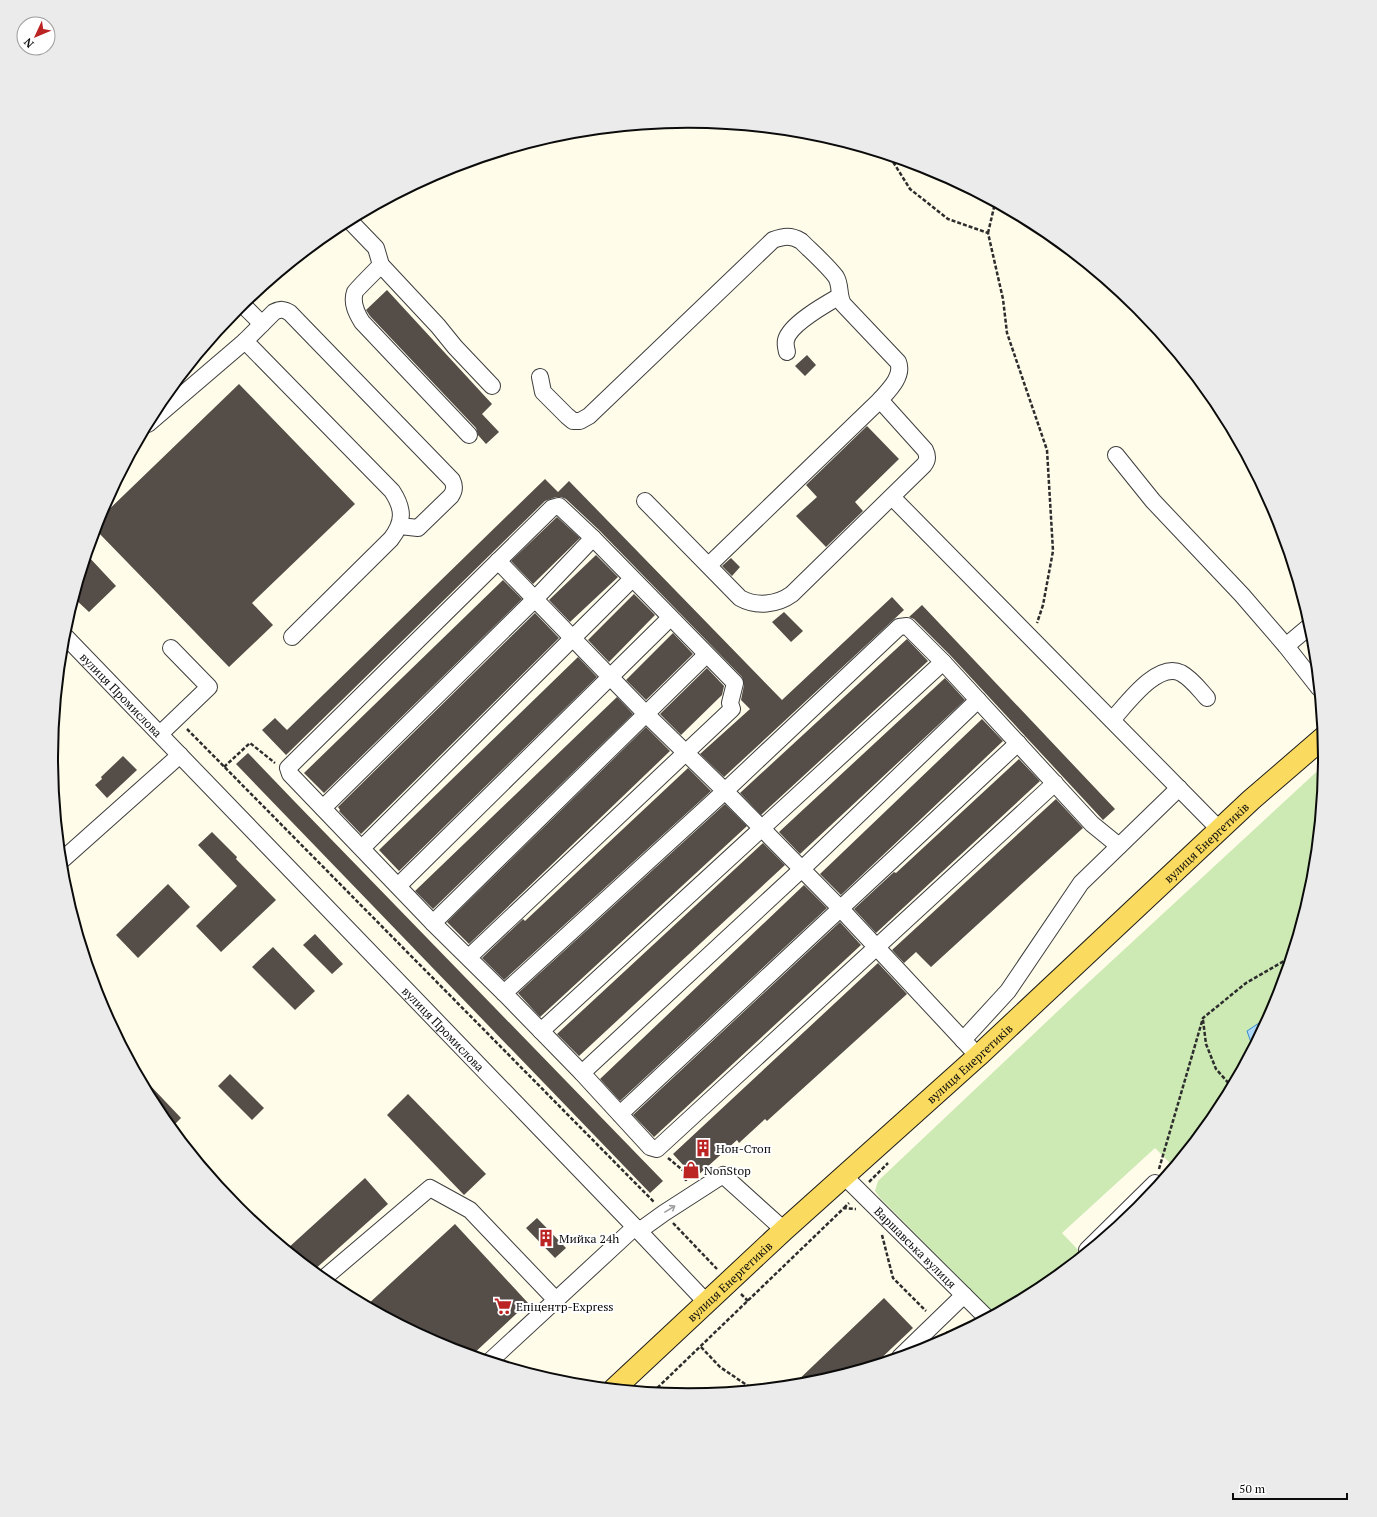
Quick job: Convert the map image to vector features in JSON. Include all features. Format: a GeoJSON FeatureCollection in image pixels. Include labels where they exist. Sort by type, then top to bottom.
{"type":"FeatureCollection","features":[{"type":"Feature","properties":{"kind":"main road","name":"вулиця Енергетиків"},"geometry":{"type":"LineString","coordinates":[[618,1385],[784,1230],[978,1056],[1251,800],[1319,742]]}},
{"type":"Feature","properties":{"kind":"street"},"geometry":{"type":"LineString","coordinates":[[353,224],[376,248],[381,265],[492,386]]}},
{"type":"Feature","properties":{"kind":"street"},"geometry":{"type":"LineString","coordinates":[[540,377],[543,392],[567,416],[573,420],[580,421],[589,416],[773,240],[784,236],[794,237],[801,241],[836,277],[840,296],[847,309],[896,359],[900,369],[897,378],[880,400],[709,565]]}},
{"type":"Feature","properties":{"kind":"street"},"geometry":{"type":"LineString","coordinates":[[381,265],[355,292],[355,312],[362,322],[469,435]]}},
{"type":"Feature","properties":{"kind":"street"},"geometry":{"type":"LineString","coordinates":[[787,352],[785,342],[789,334],[806,316],[840,296]]}},
{"type":"Feature","properties":{"kind":"street"},"geometry":{"type":"LineString","coordinates":[[247,309],[262,324]]}},
{"type":"Feature","properties":{"kind":"street"},"geometry":{"type":"LineString","coordinates":[[161,413],[245,341],[274,312],[280,309],[285,310],[290,313],[452,480],[455,485],[451,496],[418,528],[400,526]]}},
{"type":"Feature","properties":{"kind":"street"},"geometry":{"type":"LineString","coordinates":[[245,341],[392,491],[398,500],[401,510],[400,526],[391,539],[292,637]]}},
{"type":"Feature","properties":{"kind":"street"},"geometry":{"type":"LineString","coordinates":[[645,501],[736,594],[745,601],[762,604],[782,600],[792,594],[924,466],[927,461],[925,450],[880,400]]}},
{"type":"Feature","properties":{"kind":"street"},"geometry":{"type":"LineString","coordinates":[[1116,455],[1153,501],[1242,595],[1286,646],[1315,682]]}},
{"type":"Feature","properties":{"kind":"street"},"geometry":{"type":"LineString","coordinates":[[892,497],[1220,830]]}},
{"type":"Feature","properties":{"kind":"street"},"geometry":{"type":"LineString","coordinates":[[468,957],[732,709],[730,703],[735,683],[593,538],[562,508],[556,506],[290,765],[288,772],[433,923],[582,1073],[653,1148],[660,1147],[1056,783]]}},
{"type":"Feature","properties":{"kind":"street"},"geometry":{"type":"LineString","coordinates":[[324,808],[535,599],[593,538]]}},
{"type":"Feature","properties":{"kind":"street"},"geometry":{"type":"LineString","coordinates":[[498,561],[646,714],[725,791],[840,908],[978,1056]]}},
{"type":"Feature","properties":{"kind":"street"},"geometry":{"type":"LineString","coordinates":[[362,848],[572,637],[632,579]]}},
{"type":"Feature","properties":{"kind":"street"},"geometry":{"type":"LineString","coordinates":[[398,886],[670,618]]}},
{"type":"Feature","properties":{"kind":"street"},"geometry":{"type":"LineString","coordinates":[[504,993],[725,791],[899,626],[907,626],[943,662],[1056,783],[1092,824],[1119,846]]}},
{"type":"Feature","properties":{"kind":"street"},"geometry":{"type":"LineString","coordinates":[[1286,646],[1306,629]]}},
{"type":"Feature","properties":{"kind":"street","name":"вулиця Промислова"},"geometry":{"type":"LineString","coordinates":[[69,640],[706,1302]]}},
{"type":"Feature","properties":{"kind":"street"},"geometry":{"type":"LineString","coordinates":[[160,734],[209,687],[171,648]]}},
{"type":"Feature","properties":{"kind":"street"},"geometry":{"type":"LineString","coordinates":[[433,923],[706,655]]}},
{"type":"Feature","properties":{"kind":"street"},"geometry":{"type":"LineString","coordinates":[[541,1031],[943,662]]}},
{"type":"Feature","properties":{"kind":"street"},"geometry":{"type":"LineString","coordinates":[[1112,720],[1146,683],[1164,671],[1172,670],[1186,676],[1207,698]]}},
{"type":"Feature","properties":{"kind":"street"},"geometry":{"type":"LineString","coordinates":[[582,1073],[802,869],[978,700]]}},
{"type":"Feature","properties":{"kind":"street"},"geometry":{"type":"LineString","coordinates":[[620,1114],[1018,743]]}},
{"type":"Feature","properties":{"kind":"street"},"geometry":{"type":"LineString","coordinates":[[66,857],[180,755]]}},
{"type":"Feature","properties":{"kind":"street"},"geometry":{"type":"LineString","coordinates":[[963,1040],[1008,991],[1081,883],[1179,788]]}},
{"type":"Feature","properties":{"kind":"street"},"geometry":{"type":"LineString","coordinates":[[493,1358],[556,1300],[637,1229],[724,1175],[784,1230]]}},
{"type":"Feature","properties":{"kind":"street","name":"Варшавська вулиця"},"geometry":{"type":"LineString","coordinates":[[844,1176],[984,1315]]}},
{"type":"Feature","properties":{"kind":"street"},"geometry":{"type":"LineString","coordinates":[[327,1275],[430,1188],[470,1210],[556,1300]]}},
{"type":"Feature","properties":{"kind":"street"},"geometry":{"type":"LineString","coordinates":[[908,1350],[964,1295]]}},
{"type":"Feature","properties":{"kind":"path"},"geometry":{"type":"LineString","coordinates":[[893,162],[910,189],[948,219],[988,233]]}},
{"type":"Feature","properties":{"kind":"path"},"geometry":{"type":"LineString","coordinates":[[994,207],[988,233],[1003,299],[1007,333],[1047,450],[1053,551],[1043,605],[1031,638]]}},
{"type":"Feature","properties":{"kind":"path"},"geometry":{"type":"LineString","coordinates":[[176,718],[664,1213],[748,1301]]}},
{"type":"Feature","properties":{"kind":"path"},"geometry":{"type":"LineString","coordinates":[[224,767],[250,743],[290,774]]}},
{"type":"Feature","properties":{"kind":"path"},"geometry":{"type":"LineString","coordinates":[[1157,1180],[1202,1018],[1246,983],[1286,960]]}},
{"type":"Feature","properties":{"kind":"path"},"geometry":{"type":"LineString","coordinates":[[1202,1018],[1206,1044],[1216,1069],[1229,1084]]}},
{"type":"Feature","properties":{"kind":"path"},"geometry":{"type":"LineString","coordinates":[[653,1148],[685,1172],[686,1184]]}},
{"type":"Feature","properties":{"kind":"path"},"geometry":{"type":"LineString","coordinates":[[656,1388],[701,1347],[844,1208],[861,1210]]}},
{"type":"Feature","properties":{"kind":"path"},"geometry":{"type":"LineString","coordinates":[[880,1228],[893,1278],[947,1333]]}},
{"type":"Feature","properties":{"kind":"path"},"geometry":{"type":"LineString","coordinates":[[701,1347],[720,1367],[748,1386]]}},
{"type":"Feature","properties":{"kind":"green space"},"geometry":{"type":"Polygon","coordinates":[[[1319,770],[1318,800],[1314,841],[1298,922],[1286,961],[1261,1022],[1247,1031],[1251,1043],[1235,1074],[1213,1109],[1171,1164],[1155,1148],[1062,1233],[1080,1252],[1039,1283],[992,1311],[880,1198],[875,1191],[878,1181],[1077,993],[1319,770]]]}},
{"type":"Feature","properties":{"kind":"water"},"geometry":{"type":"Polygon","coordinates":[[[1261,1022],[1251,1043],[1247,1031],[1261,1022]]]}},
{"type":"Feature","properties":{"kind":"building"},"geometry":{"type":"Polygon","coordinates":[[[387,290],[492,404],[482,414],[499,432],[486,444],[478,435],[476,428],[366,310],[387,290]]]}},
{"type":"Feature","properties":{"kind":"building"},"geometry":{"type":"Polygon","coordinates":[[[807,355],[816,365],[805,376],[795,366],[807,355]]]}},
{"type":"Feature","properties":{"kind":"building"},"geometry":{"type":"Polygon","coordinates":[[[239,384],[355,504],[252,603],[273,625],[229,667],[100,534],[110,509],[239,384]]]}},
{"type":"Feature","properties":{"kind":"building"},"geometry":{"type":"Polygon","coordinates":[[[867,426],[899,459],[855,502],[863,511],[826,547],[796,516],[817,497],[806,485],[867,426]]]}},
{"type":"Feature","properties":{"kind":"building"},"geometry":{"type":"Polygon","coordinates":[[[545,479],[558,492],[569,481],[782,700],[892,597],[904,610],[724,777],[700,754],[750,709],[741,700],[744,685],[742,677],[600,531],[566,499],[556,497],[545,501],[286,755],[262,730],[275,718],[287,730],[545,479]]]}},
{"type":"Feature","properties":{"kind":"building"},"geometry":{"type":"Polygon","coordinates":[[[557,517],[580,538],[533,584],[511,561],[557,517]]]}},
{"type":"Feature","properties":{"kind":"building"},"geometry":{"type":"Polygon","coordinates":[[[596,555],[618,577],[570,622],[549,600],[596,555]]]}},
{"type":"Feature","properties":{"kind":"building"},"geometry":{"type":"Polygon","coordinates":[[[90,558],[116,586],[89,612],[78,601],[90,558]]]}},
{"type":"Feature","properties":{"kind":"building"},"geometry":{"type":"Polygon","coordinates":[[[731,558],[740,567],[732,576],[722,566],[731,558]]]}},
{"type":"Feature","properties":{"kind":"building"},"geometry":{"type":"Polygon","coordinates":[[[503,580],[522,599],[324,793],[304,773],[503,580]]]}},
{"type":"Feature","properties":{"kind":"building"},"geometry":{"type":"Polygon","coordinates":[[[634,594],[655,615],[609,662],[588,640],[634,594]]]}},
{"type":"Feature","properties":{"kind":"building"},"geometry":{"type":"Polygon","coordinates":[[[922,605],[1115,809],[1103,820],[950,655],[914,619],[909,617],[922,605]]]}},
{"type":"Feature","properties":{"kind":"building"},"geometry":{"type":"Polygon","coordinates":[[[784,612],[803,631],[791,642],[772,622],[784,612]]]}},
{"type":"Feature","properties":{"kind":"building"},"geometry":{"type":"Polygon","coordinates":[[[535,613],[559,638],[361,834],[339,811],[340,810],[338,807],[535,613]]]}},
{"type":"Feature","properties":{"kind":"building"},"geometry":{"type":"Polygon","coordinates":[[[673,633],[693,654],[646,700],[626,680],[673,633]]]}},
{"type":"Feature","properties":{"kind":"building"},"geometry":{"type":"Polygon","coordinates":[[[907,639],[928,661],[761,815],[740,793],[907,639]]]}},
{"type":"Feature","properties":{"kind":"building"},"geometry":{"type":"Polygon","coordinates":[[[578,657],[597,677],[399,871],[379,850],[578,657]]]}},
{"type":"Feature","properties":{"kind":"building"},"geometry":{"type":"Polygon","coordinates":[[[707,668],[724,686],[722,695],[681,735],[660,714],[707,668]]]}},
{"type":"Feature","properties":{"kind":"building"},"geometry":{"type":"Polygon","coordinates":[[[945,678],[965,700],[800,854],[779,832],[945,678]]]}},
{"type":"Feature","properties":{"kind":"building"},"geometry":{"type":"Polygon","coordinates":[[[617,697],[633,714],[433,909],[415,891],[617,697]]]}},
{"type":"Feature","properties":{"kind":"building"},"geometry":{"type":"Polygon","coordinates":[[[982,719],[1003,741],[841,895],[820,874],[982,719]]]}},
{"type":"Feature","properties":{"kind":"building"},"geometry":{"type":"Polygon","coordinates":[[[646,727],[670,751],[469,944],[447,922],[646,727]]]}},
{"type":"Feature","properties":{"kind":"building"},"geometry":{"type":"Polygon","coordinates":[[[248,753],[663,1181],[650,1193],[236,764],[248,753]]]}},
{"type":"Feature","properties":{"kind":"building"},"geometry":{"type":"Polygon","coordinates":[[[123,756],[137,770],[107,798],[95,785],[102,779],[101,777],[123,756]]]}},
{"type":"Feature","properties":{"kind":"building"},"geometry":{"type":"Polygon","coordinates":[[[1019,759],[1040,781],[876,933],[854,909],[894,872],[896,873],[1019,759]]]}},
{"type":"Feature","properties":{"kind":"building"},"geometry":{"type":"Polygon","coordinates":[[[688,768],[711,791],[504,980],[482,958],[523,919],[525,921],[688,768]]]}},
{"type":"Feature","properties":{"kind":"building"},"geometry":{"type":"Polygon","coordinates":[[[1056,799],[1083,828],[931,967],[916,952],[904,963],[892,950],[1056,799]]]}},
{"type":"Feature","properties":{"kind":"building"},"geometry":{"type":"Polygon","coordinates":[[[725,804],[747,826],[540,1017],[518,993],[725,804]]]}},
{"type":"Feature","properties":{"kind":"building"},"geometry":{"type":"Polygon","coordinates":[[[212,832],[276,900],[221,952],[196,926],[237,886],[198,845],[212,832]]]}},
{"type":"Feature","properties":{"kind":"building"},"geometry":{"type":"Polygon","coordinates":[[[763,843],[785,865],[579,1056],[557,1034],[763,843]]]}},
{"type":"Feature","properties":{"kind":"building"},"geometry":{"type":"Polygon","coordinates":[[[168,884],[190,907],[138,958],[116,935],[168,884]]]}},
{"type":"Feature","properties":{"kind":"building"},"geometry":{"type":"Polygon","coordinates":[[[804,885],[827,908],[620,1101],[600,1079],[804,885]]]}},
{"type":"Feature","properties":{"kind":"building"},"geometry":{"type":"Polygon","coordinates":[[[840,922],[861,945],[654,1137],[633,1115],[840,922]]]}},
{"type":"Feature","properties":{"kind":"building"},"geometry":{"type":"Polygon","coordinates":[[[315,934],[343,964],[332,974],[303,945],[315,934]]]}},
{"type":"Feature","properties":{"kind":"building"},"geometry":{"type":"Polygon","coordinates":[[[273,947],[315,991],[295,1010],[252,967],[273,947]]]}},
{"type":"Feature","properties":{"kind":"building"},"geometry":{"type":"Polygon","coordinates":[[[878,963],[907,994],[767,1121],[765,1119],[739,1143],[737,1140],[695,1178],[673,1154],[878,963]]]}},
{"type":"Feature","properties":{"kind":"building"},"geometry":{"type":"Polygon","coordinates":[[[230,1074],[264,1108],[252,1120],[218,1086],[230,1074]]]}},
{"type":"Feature","properties":{"kind":"building"},"geometry":{"type":"Polygon","coordinates":[[[147,1082],[181,1118],[175,1124],[147,1082]]]}},
{"type":"Feature","properties":{"kind":"building"},"geometry":{"type":"Polygon","coordinates":[[[408,1094],[486,1174],[464,1195],[387,1115],[408,1094]]]}},
{"type":"Feature","properties":{"kind":"building"},"geometry":{"type":"Polygon","coordinates":[[[365,1178],[388,1204],[317,1268],[290,1247],[365,1178]]]}},
{"type":"Feature","properties":{"kind":"building","name":"Мийка 24һ"},"geometry":{"type":"Polygon","coordinates":[[[537,1218],[566,1248],[555,1258],[526,1228],[537,1218]]]}},
{"type":"Feature","properties":{"kind":"building"},"geometry":{"type":"Polygon","coordinates":[[[455,1224],[528,1303],[475,1352],[410,1324],[369,1303],[455,1224]]]}},
{"type":"Feature","properties":{"kind":"building"},"geometry":{"type":"Polygon","coordinates":[[[884,1298],[913,1328],[880,1359],[852,1368],[799,1379],[884,1298]]]}},
{"type":"Feature","properties":{"kind":"place","name":"Нон-Стоп"},"geometry":{"type":"Point","coordinates":[703,1148]}},
{"type":"Feature","properties":{"kind":"place","name":"NonStop"},"geometry":{"type":"Point","coordinates":[691,1170]}},
{"type":"Feature","properties":{"kind":"place","name":"Мийка 24һ"},"geometry":{"type":"Point","coordinates":[546,1238]}},
{"type":"Feature","properties":{"kind":"place","name":"Епіцентр-Express"},"geometry":{"type":"Point","coordinates":[503,1306]}}]}
